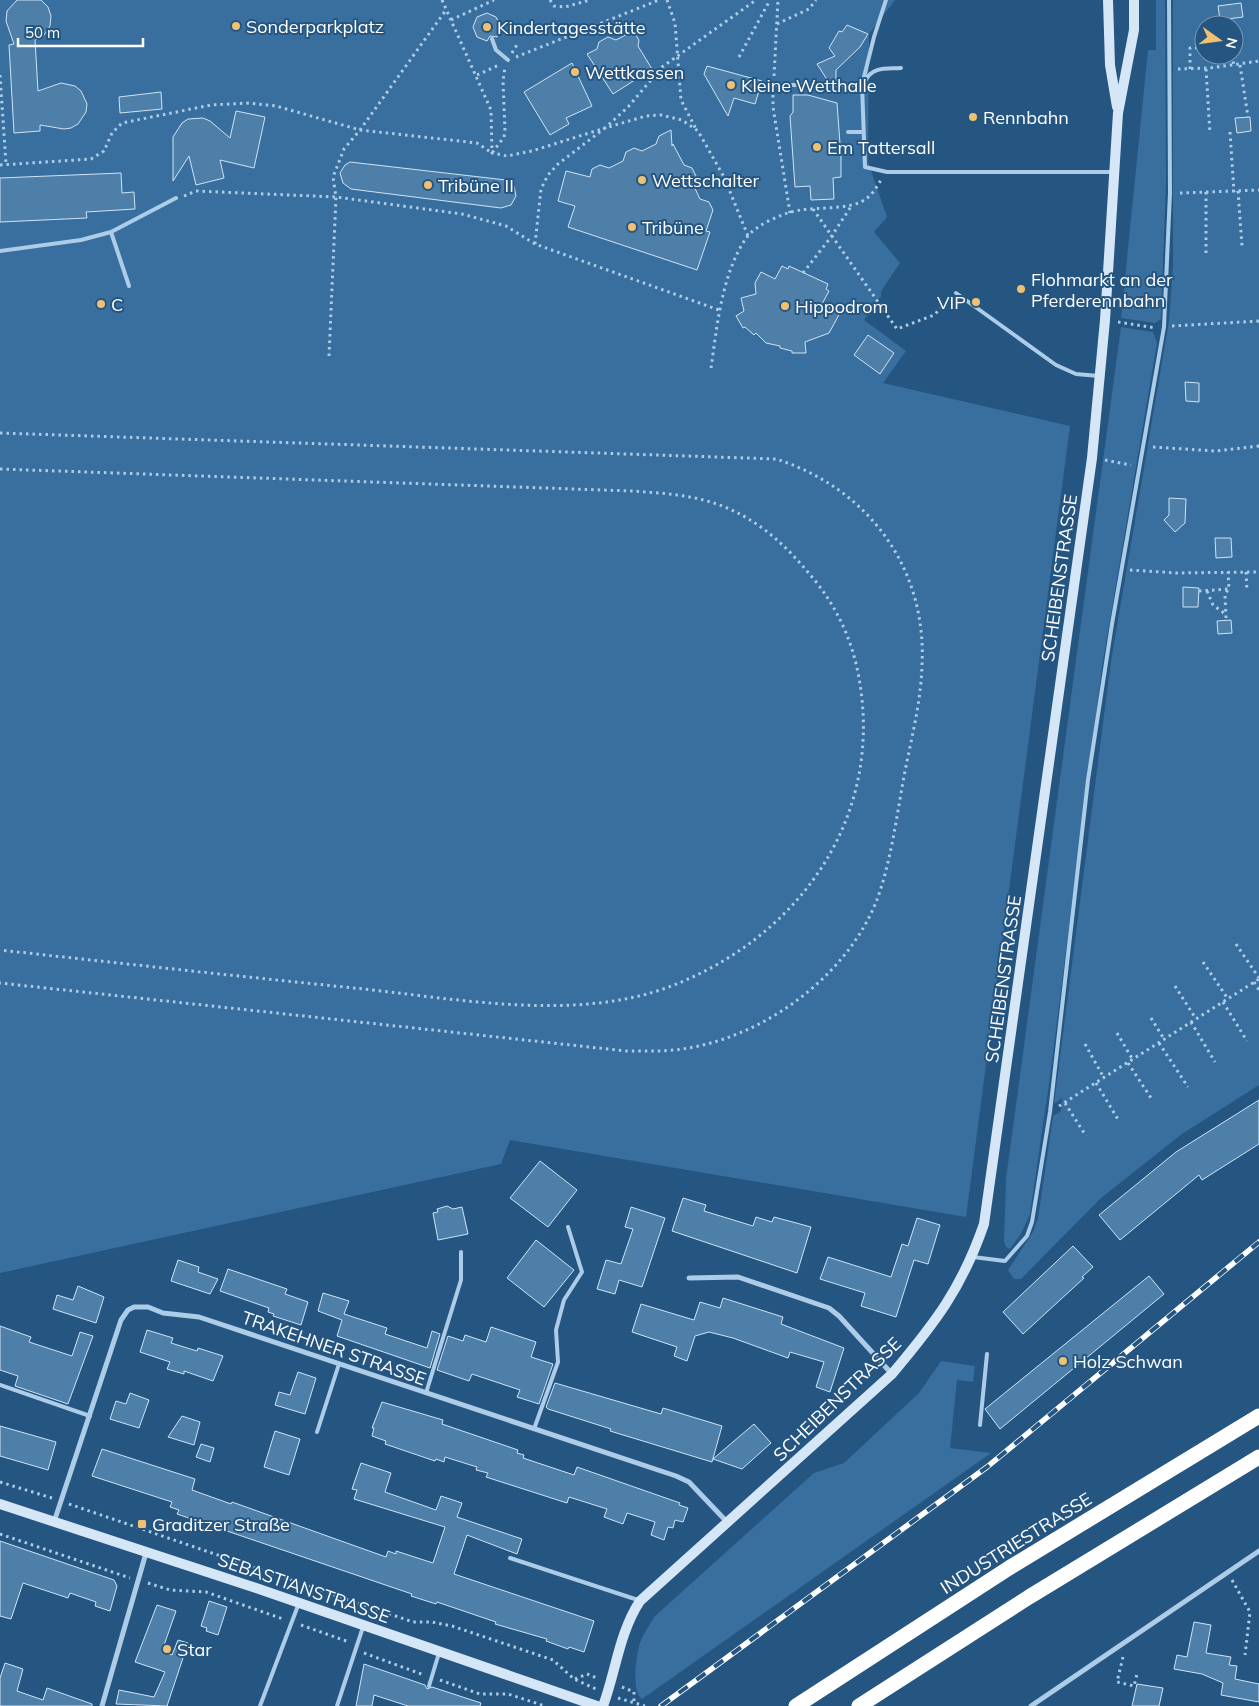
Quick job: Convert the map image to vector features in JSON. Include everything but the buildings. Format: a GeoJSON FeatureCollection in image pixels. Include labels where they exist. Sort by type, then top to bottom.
{"type":"FeatureCollection","features":[{"type":"Feature","properties":{"kind":"highway","name":"INDUSTRIESTRASSE"},"geometry":{"type":"LineString","coordinates":[[796,1706],[1009,1568],[1259,1416]]}},
{"type":"Feature","properties":{"kind":"highway"},"geometry":{"type":"LineString","coordinates":[[859,1706],[1029,1597],[1259,1457]]}},
{"type":"Feature","properties":{"kind":"street","name":"SCHEIBENSTRASSE"},"geometry":{"type":"LineString","coordinates":[[1108,0],[1110,65],[1118,113]]}},
{"type":"Feature","properties":{"kind":"street","name":"SCHEIBENSTRASSE"},"geometry":{"type":"LineString","coordinates":[[603,1706],[622,1638],[631,1614],[640,1601],[892,1374],[927,1333],[951,1298],[972,1257],[984,1224],[1092,458],[1101,376],[1118,113],[1134,30],[1134,0]]}},
{"type":"Feature","properties":{"kind":"street"},"geometry":{"type":"LineString","coordinates":[[689,1278],[738,1277],[829,1308],[839,1316],[892,1374]]}},
{"type":"Feature","properties":{"kind":"street","name":"TRAKEHNER STRASSE"},"geometry":{"type":"LineString","coordinates":[[54,1522],[122,1320],[128,1310],[134,1307],[148,1307],[163,1313],[199,1317],[689,1482],[728,1523]]}},
{"type":"Feature","properties":{"kind":"street","name":"SEBASTIANSTRASSE"},"geometry":{"type":"LineString","coordinates":[[0,1504],[364,1625],[597,1706]]}},
{"type":"Feature","properties":{"kind":"street"},"geometry":{"type":"LineString","coordinates":[[1030,1706],[1259,1551]]}},
{"type":"Feature","properties":{"kind":"street"},"geometry":{"type":"LineString","coordinates":[[102,1706],[146,1552]]}},
{"type":"Feature","properties":{"kind":"lane"},"geometry":{"type":"LineString","coordinates":[[886,0],[862,85],[865,167],[887,172],[1115,172]]}},
{"type":"Feature","properties":{"kind":"lane"},"geometry":{"type":"LineString","coordinates":[[972,1257],[1005,1261],[1027,1236],[1032,1222],[1050,1112],[1088,780],[1164,327],[1170,193],[1169,0]]}},
{"type":"Feature","properties":{"kind":"lane"},"geometry":{"type":"LineString","coordinates":[[492,39],[496,50],[508,60]]}},
{"type":"Feature","properties":{"kind":"lane"},"geometry":{"type":"LineString","coordinates":[[862,85],[869,73],[875,69],[901,68]]}},
{"type":"Feature","properties":{"kind":"lane"},"geometry":{"type":"LineString","coordinates":[[774,85],[862,85]]}},
{"type":"Feature","properties":{"kind":"lane"},"geometry":{"type":"LineString","coordinates":[[848,132],[864,132]]}},
{"type":"Feature","properties":{"kind":"lane"},"geometry":{"type":"LineString","coordinates":[[0,251],[81,240],[111,232],[176,198]]}},
{"type":"Feature","properties":{"kind":"lane"},"geometry":{"type":"LineString","coordinates":[[111,232],[129,286]]}},
{"type":"Feature","properties":{"kind":"lane"},"geometry":{"type":"LineString","coordinates":[[956,293],[1056,365],[1076,374],[1101,376]]}},
{"type":"Feature","properties":{"kind":"lane"},"geometry":{"type":"LineString","coordinates":[[534,1429],[558,1362],[556,1330],[564,1300],[582,1272],[568,1227]]}},
{"type":"Feature","properties":{"kind":"lane"},"geometry":{"type":"LineString","coordinates":[[426,1393],[458,1294],[461,1280],[461,1252]]}},
{"type":"Feature","properties":{"kind":"lane"},"geometry":{"type":"LineString","coordinates":[[980,1425],[987,1354]]}},
{"type":"Feature","properties":{"kind":"lane"},"geometry":{"type":"LineString","coordinates":[[317,1432],[339,1364]]}},
{"type":"Feature","properties":{"kind":"lane"},"geometry":{"type":"LineString","coordinates":[[0,1385],[90,1416]]}},
{"type":"Feature","properties":{"kind":"lane"},"geometry":{"type":"LineString","coordinates":[[510,1558],[640,1601]]}},
{"type":"Feature","properties":{"kind":"lane"},"geometry":{"type":"LineString","coordinates":[[260,1706],[298,1603]]}},
{"type":"Feature","properties":{"kind":"lane"},"geometry":{"type":"LineString","coordinates":[[337,1706],[364,1625]]}},
{"type":"Feature","properties":{"kind":"lane"},"geometry":{"type":"LineString","coordinates":[[429,1686],[439,1651]]}},
{"type":"Feature","properties":{"kind":"path"},"geometry":{"type":"LineString","coordinates":[[442,0],[477,74],[491,110],[492,153]]}},
{"type":"Feature","properties":{"kind":"path"},"geometry":{"type":"LineString","coordinates":[[452,20],[494,0]]}},
{"type":"Feature","properties":{"kind":"path"},"geometry":{"type":"LineString","coordinates":[[550,0],[554,6],[564,7],[590,0]]}},
{"type":"Feature","properties":{"kind":"path"},"geometry":{"type":"LineString","coordinates":[[477,74],[659,0]]}},
{"type":"Feature","properties":{"kind":"path"},"geometry":{"type":"LineString","coordinates":[[667,0],[675,23],[681,100],[724,177],[748,236]]}},
{"type":"Feature","properties":{"kind":"path"},"geometry":{"type":"LineString","coordinates":[[535,244],[538,204],[548,175],[558,164],[605,128],[634,100],[662,67],[756,0]]}},
{"type":"Feature","properties":{"kind":"path"},"geometry":{"type":"LineString","coordinates":[[739,57],[770,0]]}},
{"type":"Feature","properties":{"kind":"path"},"geometry":{"type":"LineString","coordinates":[[778,0],[773,107],[790,213]]}},
{"type":"Feature","properties":{"kind":"path"},"geometry":{"type":"LineString","coordinates":[[777,24],[809,9],[816,0]]}},
{"type":"Feature","properties":{"kind":"path"},"geometry":{"type":"LineString","coordinates":[[329,356],[336,197],[333,177],[344,149],[360,130],[447,10]]}},
{"type":"Feature","properties":{"kind":"path"},"geometry":{"type":"LineString","coordinates":[[492,153],[504,137],[503,82],[508,60],[518,43]]}},
{"type":"Feature","properties":{"kind":"path"},"geometry":{"type":"LineString","coordinates":[[1190,69],[1190,48],[1194,48]]}},
{"type":"Feature","properties":{"kind":"path"},"geometry":{"type":"LineString","coordinates":[[1169,69],[1240,66],[1259,61]]}},
{"type":"Feature","properties":{"kind":"path"},"geometry":{"type":"LineString","coordinates":[[1240,66],[1248,117]]}},
{"type":"Feature","properties":{"kind":"path"},"geometry":{"type":"LineString","coordinates":[[1206,68],[1210,134]]}},
{"type":"Feature","properties":{"kind":"path"},"geometry":{"type":"LineString","coordinates":[[0,76],[6,164]]}},
{"type":"Feature","properties":{"kind":"path"},"geometry":{"type":"LineString","coordinates":[[0,165],[91,159],[104,151],[112,133],[122,123],[211,105],[249,102],[276,106],[360,130],[477,143],[492,153],[507,156],[532,151],[646,116],[661,115],[682,120],[698,131]]}},
{"type":"Feature","properties":{"kind":"path"},"geometry":{"type":"LineString","coordinates":[[1230,132],[1242,246]]}},
{"type":"Feature","properties":{"kind":"path"},"geometry":{"type":"LineString","coordinates":[[711,368],[719,310],[736,260],[748,236],[773,218],[813,209],[852,205],[867,199],[887,172]]}},
{"type":"Feature","properties":{"kind":"path"},"geometry":{"type":"LineString","coordinates":[[1170,193],[1259,190]]}},
{"type":"Feature","properties":{"kind":"path"},"geometry":{"type":"LineString","coordinates":[[176,198],[196,191],[336,197],[462,214],[506,226],[535,244],[719,310]]}},
{"type":"Feature","properties":{"kind":"path"},"geometry":{"type":"LineString","coordinates":[[1206,192],[1206,253]]}},
{"type":"Feature","properties":{"kind":"path"},"geometry":{"type":"LineString","coordinates":[[803,273],[831,237],[852,205]]}},
{"type":"Feature","properties":{"kind":"path"},"geometry":{"type":"LineString","coordinates":[[813,209],[897,329],[934,315],[956,293]]}},
{"type":"Feature","properties":{"kind":"path"},"geometry":{"type":"LineString","coordinates":[[1105,320],[1155,328],[1259,321]]}},
{"type":"Feature","properties":{"kind":"path"},"geometry":{"type":"LineString","coordinates":[[0,433],[776,459],[801,466],[848,496],[870,517],[890,542],[908,574],[918,605],[922,632],[922,665],[915,722],[887,868],[866,923],[837,963],[807,991],[754,1027],[719,1041],[688,1048],[626,1051],[0,983]]}},
{"type":"Feature","properties":{"kind":"path"},"geometry":{"type":"LineString","coordinates":[[1144,446],[1215,451],[1259,446]]}},
{"type":"Feature","properties":{"kind":"path"},"geometry":{"type":"LineString","coordinates":[[1092,458],[1141,466]]}},
{"type":"Feature","properties":{"kind":"path"},"geometry":{"type":"LineString","coordinates":[[0,469],[631,491],[664,493],[723,506],[749,518],[775,536],[802,564],[841,619],[851,641],[858,669],[863,722],[859,775],[852,808],[835,847],[806,889],[764,930],[735,952],[693,976],[640,996],[585,1005],[488,1001],[0,950]]}},
{"type":"Feature","properties":{"kind":"path"},"geometry":{"type":"LineString","coordinates":[[1122,570],[1259,572]]}},
{"type":"Feature","properties":{"kind":"path"},"geometry":{"type":"LineString","coordinates":[[1226,618],[1224,613],[1225,596],[1229,589],[1228,572]]}},
{"type":"Feature","properties":{"kind":"path"},"geometry":{"type":"LineString","coordinates":[[1246,572],[1247,591]]}},
{"type":"Feature","properties":{"kind":"path"},"geometry":{"type":"LineString","coordinates":[[1198,591],[1229,589]]}},
{"type":"Feature","properties":{"kind":"path"},"geometry":{"type":"LineString","coordinates":[[1206,590],[1213,605],[1224,613]]}},
{"type":"Feature","properties":{"kind":"path"},"geometry":{"type":"LineString","coordinates":[[1050,1112],[1259,979],[1236,944]]}},
{"type":"Feature","properties":{"kind":"path"},"geometry":{"type":"LineString","coordinates":[[1203,962],[1228,999]]}},
{"type":"Feature","properties":{"kind":"path"},"geometry":{"type":"LineString","coordinates":[[1254,982],[1259,990]]}},
{"type":"Feature","properties":{"kind":"path"},"geometry":{"type":"LineString","coordinates":[[1175,986],[1196,1019]]}},
{"type":"Feature","properties":{"kind":"path"},"geometry":{"type":"LineString","coordinates":[[1223,1002],[1247,1041]]}},
{"type":"Feature","properties":{"kind":"path"},"geometry":{"type":"LineString","coordinates":[[1150,1018],[1164,1039]]}},
{"type":"Feature","properties":{"kind":"path"},"geometry":{"type":"LineString","coordinates":[[1191,1022],[1215,1062]]}},
{"type":"Feature","properties":{"kind":"path"},"geometry":{"type":"LineString","coordinates":[[1117,1033],[1133,1060]]}},
{"type":"Feature","properties":{"kind":"path"},"geometry":{"type":"LineString","coordinates":[[1160,1043],[1188,1088]]}},
{"type":"Feature","properties":{"kind":"path"},"geometry":{"type":"LineString","coordinates":[[1085,1044],[1104,1078]]}},
{"type":"Feature","properties":{"kind":"path"},"geometry":{"type":"LineString","coordinates":[[1128,1063],[1153,1101]]}},
{"type":"Feature","properties":{"kind":"path"},"geometry":{"type":"LineString","coordinates":[[1096,1083],[1119,1121]]}},
{"type":"Feature","properties":{"kind":"path"},"geometry":{"type":"LineString","coordinates":[[1065,1103],[1086,1136]]}},
{"type":"Feature","properties":{"kind":"path"},"geometry":{"type":"LineString","coordinates":[[0,1482],[413,1622],[432,1622],[452,1626],[553,1660],[574,1679]]}},
{"type":"Feature","properties":{"kind":"path"},"geometry":{"type":"LineString","coordinates":[[0,1534],[170,1590],[206,1592],[357,1646],[364,1653],[480,1694],[508,1694],[545,1706]]}},
{"type":"Feature","properties":{"kind":"path"},"geometry":{"type":"LineString","coordinates":[[1228,1573],[1250,1612],[1245,1655]]}},
{"type":"Feature","properties":{"kind":"path"},"geometry":{"type":"LineString","coordinates":[[1126,1642],[1118,1682],[1134,1686],[1137,1674]]}},
{"type":"Feature","properties":{"kind":"path"},"geometry":{"type":"LineString","coordinates":[[634,1692],[634,1702],[645,1706]]}},
{"type":"Feature","properties":{"kind":"shaded area"},"geometry":{"type":"Polygon","coordinates":[[[0,0],[895,0],[869,34],[868,162],[887,217],[874,232],[900,263],[881,291],[881,297],[870,305],[872,309],[864,320],[906,351],[883,383],[1070,426],[966,1217],[510,1140],[501,1164],[0,1273],[0,0]]]}},
{"type":"Feature","properties":{"kind":"shaded area"},"geometry":{"type":"Polygon","coordinates":[[[1156,0],[1165,0],[1166,181],[1161,319],[1155,323],[1121,318],[1148,50],[1156,50],[1156,0]]]}},
{"type":"Feature","properties":{"kind":"shaded area"},"geometry":{"type":"Polygon","coordinates":[[[1173,0],[1259,0],[1259,1085],[1182,1134],[1101,1198],[1021,1279],[1014,1279],[1008,1270],[1033,1232],[1038,1218],[1053,1116],[1061,1111],[1062,1098],[1054,1104],[1111,661],[1169,321],[1173,265],[1173,0]]]}},
{"type":"Feature","properties":{"kind":"shaded area"},"geometry":{"type":"Polygon","coordinates":[[[1121,327],[1153,332],[1157,343],[1102,667],[1050,1077],[1030,1214],[1021,1234],[1010,1249],[1006,1247],[1004,1241],[1006,1179],[1121,327]]]}},
{"type":"Feature","properties":{"kind":"shaded area"},"geometry":{"type":"Polygon","coordinates":[[[941,1361],[975,1366],[973,1382],[957,1380],[950,1448],[991,1453],[642,1699],[636,1689],[635,1681],[638,1649],[655,1616],[814,1473],[844,1463],[919,1393],[941,1361]]]}},
{"type":"Feature","properties":{"kind":"railway"},"geometry":{"type":"LineString","coordinates":[[661,1706],[987,1467],[1259,1242]]}},
{"type":"Feature","properties":{"kind":"place","name":"Sonderparkplatz"},"geometry":{"type":"Point","coordinates":[236,26]}},
{"type":"Feature","properties":{"kind":"place","name":"Kindertagesstätte"},"geometry":{"type":"Point","coordinates":[487,27]}},
{"type":"Feature","properties":{"kind":"place","name":"Wettkassen"},"geometry":{"type":"Point","coordinates":[575,72]}},
{"type":"Feature","properties":{"kind":"place","name":"Kleine Wetthalle"},"geometry":{"type":"Point","coordinates":[731,85]}},
{"type":"Feature","properties":{"kind":"place","name":"Rennbahn"},"geometry":{"type":"Point","coordinates":[973,117]}},
{"type":"Feature","properties":{"kind":"place","name":"Em Tattersall"},"geometry":{"type":"Point","coordinates":[817,147]}},
{"type":"Feature","properties":{"kind":"place","name":"Wettschalter"},"geometry":{"type":"Point","coordinates":[642,180]}},
{"type":"Feature","properties":{"kind":"place","name":"Tribüne II"},"geometry":{"type":"Point","coordinates":[428,185]}},
{"type":"Feature","properties":{"kind":"place","name":"Tribüne"},"geometry":{"type":"Point","coordinates":[632,227]}},
{"type":"Feature","properties":{"kind":"place","name":"Flohmarkt an der Pferderennbahn"},"geometry":{"type":"Point","coordinates":[1021,289]}},
{"type":"Feature","properties":{"kind":"place","name":"VIP"},"geometry":{"type":"Point","coordinates":[976,302]}},
{"type":"Feature","properties":{"kind":"place","name":"C"},"geometry":{"type":"Point","coordinates":[101,304]}},
{"type":"Feature","properties":{"kind":"place","name":"Hippodrom"},"geometry":{"type":"Point","coordinates":[785,306]}},
{"type":"Feature","properties":{"kind":"place","name":"Holz Schwan"},"geometry":{"type":"Point","coordinates":[1063,1361]}},
{"type":"Feature","properties":{"kind":"place","name":"Graditzer Straße"},"geometry":{"type":"Point","coordinates":[142,1524]}},
{"type":"Feature","properties":{"kind":"place","name":"Star"},"geometry":{"type":"Point","coordinates":[167,1649]}}]}
